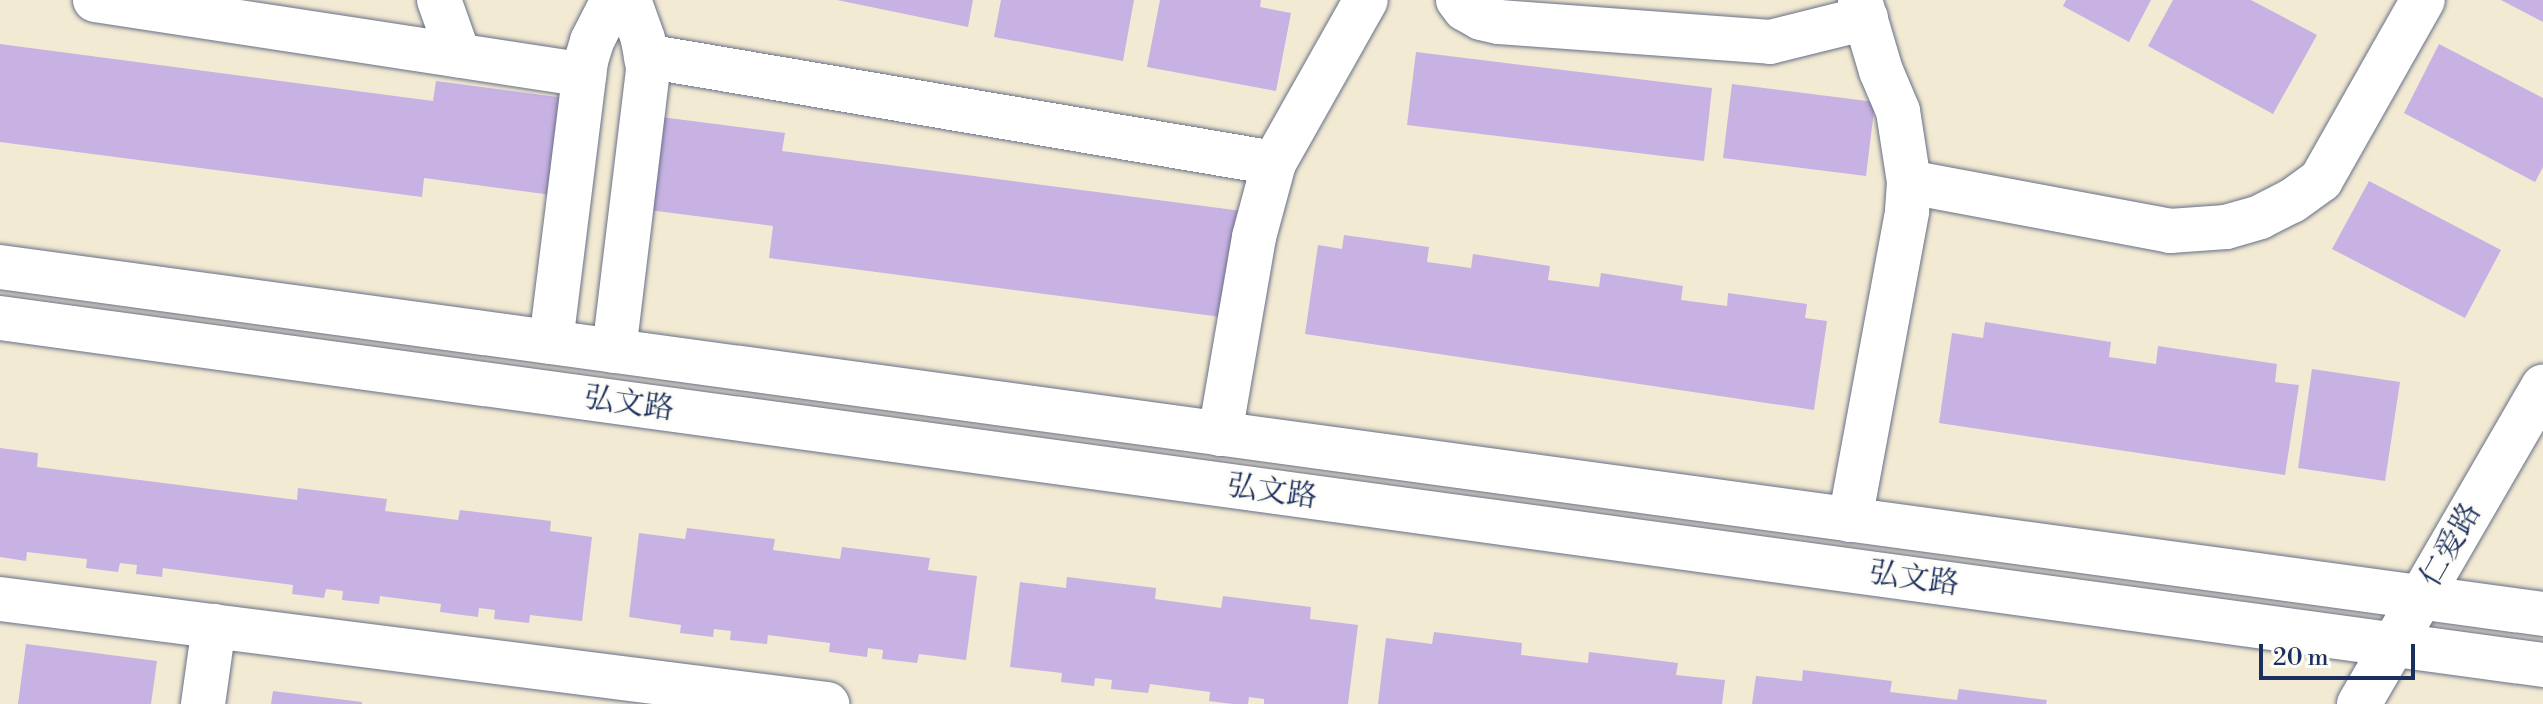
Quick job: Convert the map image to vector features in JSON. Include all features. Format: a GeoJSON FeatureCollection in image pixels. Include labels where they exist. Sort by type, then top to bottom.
{"type":"FeatureCollection","features":[{"type":"Feature","properties":{"kind":"street"},"geometry":{"type":"LineString","coordinates":[[95,0],[584,75]]}},
{"type":"Feature","properties":{"kind":"street"},"geometry":{"type":"LineString","coordinates":[[439,0],[459,56]]}},
{"type":"Feature","properties":{"kind":"street"},"geometry":{"type":"LineString","coordinates":[[551,342],[584,75],[592,41],[613,0]]}},
{"type":"Feature","properties":{"kind":"street"},"geometry":{"type":"LineString","coordinates":[[614,351],[648,68],[629,0]]}},
{"type":"Feature","properties":{"kind":"street"},"geometry":{"type":"LineString","coordinates":[[1220,434],[1254,237],[1274,163],[1366,0]]}},
{"type":"Feature","properties":{"kind":"street"},"geometry":{"type":"LineString","coordinates":[[1458,0],[1465,9],[1481,18],[1499,22],[1770,42],[1863,9],[1898,111],[1909,182],[1907,211],[1850,520]]}},
{"type":"Feature","properties":{"kind":"street"},"geometry":{"type":"LineString","coordinates":[[1909,182],[2170,231],[2226,227],[2260,217],[2292,201],[2321,180],[2423,0]]}},
{"type":"Feature","properties":{"kind":"street"},"geometry":{"type":"LineString","coordinates":[[646,56],[1274,163]]}},
{"type":"Feature","properties":{"kind":"street","name":"弘文路"},"geometry":{"type":"LineString","coordinates":[[0,267],[2543,614]]}},
{"type":"Feature","properties":{"kind":"street","name":"弘文路"},"geometry":{"type":"LineString","coordinates":[[0,318],[2543,665]]}},
{"type":"Feature","properties":{"kind":"street","name":"仁爱路"},"geometry":{"type":"LineString","coordinates":[[2359,704],[2543,387]]}},
{"type":"Feature","properties":{"kind":"street"},"geometry":{"type":"LineString","coordinates":[[0,599],[827,704]]}},
{"type":"Feature","properties":{"kind":"street"},"geometry":{"type":"LineString","coordinates":[[203,704],[214,626]]}},
{"type":"Feature","properties":{"kind":"building"},"geometry":{"type":"Polygon","coordinates":[[[837,0],[973,0],[968,27],[837,0]]]}},
{"type":"Feature","properties":{"kind":"building"},"geometry":{"type":"Polygon","coordinates":[[[1001,0],[1134,0],[1123,61],[994,37],[1001,0]]]}},
{"type":"Feature","properties":{"kind":"building"},"geometry":{"type":"Polygon","coordinates":[[[1160,0],[1261,0],[1260,7],[1291,13],[1276,91],[1147,67],[1160,0]]]}},
{"type":"Feature","properties":{"kind":"building"},"geometry":{"type":"Polygon","coordinates":[[[2066,0],[2151,0],[2129,42],[2063,6],[2066,0]]]}},
{"type":"Feature","properties":{"kind":"building"},"geometry":{"type":"Polygon","coordinates":[[[2173,0],[2251,0],[2317,35],[2273,114],[2148,46],[2173,0]]]}},
{"type":"Feature","properties":{"kind":"building"},"geometry":{"type":"Polygon","coordinates":[[[2501,0],[2543,0],[2543,22],[2501,0]]]}},
{"type":"Feature","properties":{"kind":"building"},"geometry":{"type":"Polygon","coordinates":[[[0,44],[433,101],[436,81],[565,98],[552,195],[424,178],[422,197],[0,142],[0,44]]]}},
{"type":"Feature","properties":{"kind":"building"},"geometry":{"type":"Polygon","coordinates":[[[2439,44],[2543,98],[2543,167],[2535,182],[2404,113],[2439,44]]]}},
{"type":"Feature","properties":{"kind":"building"},"geometry":{"type":"Polygon","coordinates":[[[1416,52],[1712,88],[1704,161],[1407,125],[1416,52]]]}},
{"type":"Feature","properties":{"kind":"building"},"geometry":{"type":"Polygon","coordinates":[[[1732,84],[1875,102],[1866,176],[1723,158],[1732,84]]]}},
{"type":"Feature","properties":{"kind":"building"},"geometry":{"type":"Polygon","coordinates":[[[661,117],[785,133],[782,151],[1242,211],[1229,318],[769,258],[773,226],[649,210],[661,117]]]}},
{"type":"Feature","properties":{"kind":"building"},"geometry":{"type":"Polygon","coordinates":[[[2369,181],[2501,250],[2465,318],[2332,249],[2369,181]]]}},
{"type":"Feature","properties":{"kind":"building"},"geometry":{"type":"Polygon","coordinates":[[[1344,235],[1429,247],[1427,262],[1471,268],[1473,254],[1550,266],[1548,280],[1599,287],[1601,273],[1683,286],[1681,300],[1727,306],[1728,293],[1807,304],[1805,318],[1827,321],[1814,410],[1305,334],[1318,245],[1342,249],[1344,235]]]}},
{"type":"Feature","properties":{"kind":"building"},"geometry":{"type":"Polygon","coordinates":[[[1985,322],[2111,342],[2109,357],[2156,364],[2158,346],[2277,364],[2275,382],[2299,385],[2285,475],[1939,423],[1952,333],[1983,338],[1985,322]]]}},
{"type":"Feature","properties":{"kind":"building"},"geometry":{"type":"Polygon","coordinates":[[[2312,369],[2400,382],[2385,481],[2298,468],[2312,369]]]}},
{"type":"Feature","properties":{"kind":"building"},"geometry":{"type":"Polygon","coordinates":[[[0,448],[38,453],[37,467],[297,500],[298,488],[387,499],[385,511],[458,520],[460,510],[551,521],[550,531],[592,537],[582,621],[530,615],[529,623],[494,619],[495,610],[479,608],[478,617],[440,612],[441,604],[380,596],[379,604],[342,600],[343,591],[326,589],[324,598],[292,594],[293,585],[163,568],[162,577],[136,574],[137,565],[120,563],[118,572],[86,568],[87,559],[27,552],[26,561],[0,557],[0,448]]]}},
{"type":"Feature","properties":{"kind":"building"},"geometry":{"type":"Polygon","coordinates":[[[687,528],[775,539],[773,550],[840,559],[842,547],[930,558],[928,570],[977,576],[966,660],[919,654],[917,663],[882,659],[883,650],[868,648],[867,657],[829,652],[830,643],[768,635],[767,644],[730,640],[731,631],[714,629],[713,637],[680,633],[681,625],[629,617],[639,533],[685,539],[687,528]]]}},
{"type":"Feature","properties":{"kind":"building"},"geometry":{"type":"Polygon","coordinates":[[[1067,577],[1156,588],[1155,599],[1221,608],[1223,596],[1311,607],[1310,619],[1358,625],[1348,704],[1264,704],[1264,699],[1249,697],[1248,704],[1233,704],[1209,701],[1210,692],[1150,684],[1148,693],[1111,689],[1112,680],[1095,678],[1094,686],[1061,682],[1062,673],[1010,667],[1020,582],[1066,588],[1067,577]]]}},
{"type":"Feature","properties":{"kind":"building"},"geometry":{"type":"Polygon","coordinates":[[[1434,632],[1522,643],[1521,655],[1588,663],[1589,652],[1678,663],[1676,675],[1725,680],[1722,704],[1378,704],[1386,638],[1432,644],[1434,632]]]}},
{"type":"Feature","properties":{"kind":"building"},"geometry":{"type":"Polygon","coordinates":[[[26,644],[157,661],[151,704],[18,704],[26,644]]]}},
{"type":"Feature","properties":{"kind":"building"},"geometry":{"type":"Polygon","coordinates":[[[1803,670],[1892,681],[1890,692],[1957,700],[1959,689],[2047,700],[2046,704],[1752,704],[1756,676],[1802,681],[1803,670]]]}},
{"type":"Feature","properties":{"kind":"building"},"geometry":{"type":"Polygon","coordinates":[[[273,691],[362,702],[362,704],[271,704],[273,691]]]}}]}
